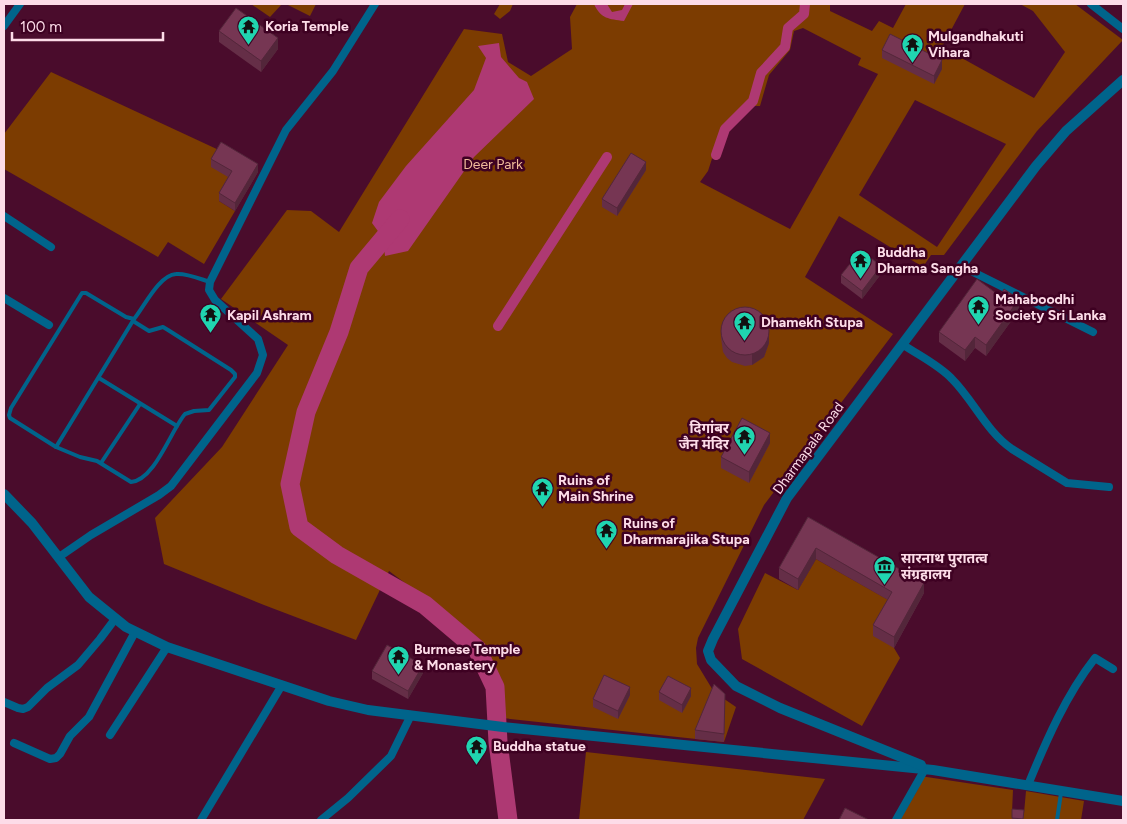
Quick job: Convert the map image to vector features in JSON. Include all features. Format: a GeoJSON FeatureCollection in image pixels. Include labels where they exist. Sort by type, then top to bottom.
{"type":"FeatureCollection","features":[{"type":"Feature","properties":{"kind":"street"},"geometry":{"type":"LineString","coordinates":[[4,26],[20,4]]}},
{"type":"Feature","properties":{"kind":"street"},"geometry":{"type":"LineString","coordinates":[[59,557],[90,535],[159,496],[171,486],[257,373],[263,355],[258,339],[215,300],[209,290],[210,282],[286,130],[333,71],[375,4]]}},
{"type":"Feature","properties":{"kind":"street"},"geometry":{"type":"LineString","coordinates":[[1091,4],[1123,29]]}},
{"type":"Feature","properties":{"kind":"street","name":"Dharmapala Road"},"geometry":{"type":"LineString","coordinates":[[929,770],[780,708],[736,686],[711,660],[708,651],[712,639],[787,498],[1054,145],[1084,114],[1123,80]]}},
{"type":"Feature","properties":{"kind":"street"},"geometry":{"type":"LineString","coordinates":[[4,216],[51,247]]}},
{"type":"Feature","properties":{"kind":"street"},"geometry":{"type":"LineString","coordinates":[[961,266],[1093,332]]}},
{"type":"Feature","properties":{"kind":"street"},"geometry":{"type":"LineString","coordinates":[[4,298],[49,325]]}},
{"type":"Feature","properties":{"kind":"street"},"geometry":{"type":"LineString","coordinates":[[902,344],[953,380],[996,435],[1012,449],[1067,482],[1109,487]]}},
{"type":"Feature","properties":{"kind":"street"},"geometry":{"type":"LineString","coordinates":[[4,494],[32,523],[89,597],[115,619],[135,632],[167,647],[329,701],[368,710],[503,727],[929,770],[1123,801]]}},
{"type":"Feature","properties":{"kind":"street"},"geometry":{"type":"LineString","coordinates":[[4,702],[18,708],[24,709],[28,707],[47,688],[78,665],[115,619]]}},
{"type":"Feature","properties":{"kind":"street"},"geometry":{"type":"LineString","coordinates":[[14,743],[50,759],[56,758],[70,736],[91,713],[135,632]]}},
{"type":"Feature","properties":{"kind":"street"},"geometry":{"type":"LineString","coordinates":[[110,735],[167,647]]}},
{"type":"Feature","properties":{"kind":"street"},"geometry":{"type":"LineString","coordinates":[[1028,786],[1044,747],[1082,675],[1095,658],[1113,669]]}},
{"type":"Feature","properties":{"kind":"street"},"geometry":{"type":"LineString","coordinates":[[201,820],[282,685]]}},
{"type":"Feature","properties":{"kind":"street"},"geometry":{"type":"LineString","coordinates":[[321,820],[348,798],[391,756],[411,716]]}},
{"type":"Feature","properties":{"kind":"street"},"geometry":{"type":"LineString","coordinates":[[896,820],[929,770]]}},
{"type":"Feature","properties":{"kind":"lane"},"geometry":{"type":"LineString","coordinates":[[56,447],[134,320],[161,282],[170,275],[183,274],[210,282]]}},
{"type":"Feature","properties":{"kind":"lane"},"geometry":{"type":"LineString","coordinates":[[82,293],[86,293],[134,320],[149,331],[163,327],[235,374],[232,382],[209,410],[185,414],[177,426],[149,470],[131,482],[93,459],[80,457],[56,447],[14,421],[9,414],[79,297],[82,293]]}},
{"type":"Feature","properties":{"kind":"lane"},"geometry":{"type":"LineString","coordinates":[[99,378],[177,426]]}},
{"type":"Feature","properties":{"kind":"lane"},"geometry":{"type":"LineString","coordinates":[[101,463],[140,404]]}},
{"type":"Feature","properties":{"kind":"lane"},"geometry":{"type":"LineString","coordinates":[[1056,820],[1062,791]]}},
{"type":"Feature","properties":{"kind":"green space"},"geometry":{"type":"Polygon","coordinates":[[[251,4],[282,4],[270,17],[251,4]]]}},
{"type":"Feature","properties":{"kind":"green space"},"geometry":{"type":"Polygon","coordinates":[[[286,4],[316,4],[310,16],[286,4]]]}},
{"type":"Feature","properties":{"kind":"green space"},"geometry":{"type":"Polygon","coordinates":[[[500,4],[513,4],[510,11],[500,19],[494,14],[500,4]]]}},
{"type":"Feature","properties":{"kind":"green space","name":"Deer Park"},"geometry":{"type":"Polygon","coordinates":[[[577,4],[830,4],[830,11],[872,31],[879,21],[893,28],[906,4],[965,4],[942,47],[1034,98],[1065,52],[1033,11],[1020,4],[1075,4],[1123,40],[1037,131],[944,255],[931,255],[923,267],[839,216],[805,277],[893,334],[764,505],[698,638],[696,648],[697,664],[714,692],[736,707],[724,742],[502,718],[502,680],[481,640],[389,571],[356,640],[164,564],[155,518],[222,447],[288,345],[221,299],[287,210],[311,211],[339,232],[464,29],[502,34],[508,62],[531,76],[572,49],[570,17],[577,4]],[[803,28],[794,31],[790,50],[769,75],[760,106],[742,106],[720,134],[708,171],[700,182],[790,229],[878,74],[858,65],[861,58],[803,28]],[[915,100],[859,195],[937,247],[1006,144],[915,100]]]}},
{"type":"Feature","properties":{"kind":"green space"},"geometry":{"type":"Polygon","coordinates":[[[51,72],[221,151],[232,179],[219,201],[235,211],[204,264],[168,242],[158,257],[4,169],[4,134],[51,72]]]}},
{"type":"Feature","properties":{"kind":"green space"},"geometry":{"type":"Polygon","coordinates":[[[816,559],[892,602],[894,648],[900,658],[862,726],[742,659],[738,629],[765,573],[798,590],[816,559]]]}},
{"type":"Feature","properties":{"kind":"green space"},"geometry":{"type":"Polygon","coordinates":[[[586,752],[825,779],[803,820],[579,820],[586,752]]]}},
{"type":"Feature","properties":{"kind":"green space"},"geometry":{"type":"Polygon","coordinates":[[[920,776],[1013,790],[1012,812],[1024,813],[1026,791],[1084,801],[1081,820],[900,820],[918,789],[920,776]]]}},
{"type":"Feature","properties":{"kind":"shaded area"},"geometry":{"type":"Polygon","coordinates":[[[594,4],[607,4],[612,12],[622,10],[625,4],[633,4],[624,21],[606,17],[600,13],[594,4]]]}},
{"type":"Feature","properties":{"kind":"shaded area"},"geometry":{"type":"Polygon","coordinates":[[[499,43],[501,57],[519,78],[527,82],[534,99],[474,157],[408,251],[385,256],[383,238],[372,223],[379,202],[406,166],[474,90],[486,58],[478,46],[499,43]]]}},
{"type":"Feature","properties":{"kind":"building"},"geometry":{"type":"Polygon","coordinates":[[[236,8],[278,38],[261,61],[219,31],[236,8]]]}},
{"type":"Feature","properties":{"kind":"building"},"geometry":{"type":"Polygon","coordinates":[[[890,34],[942,60],[934,76],[882,50],[890,34]]]}},
{"type":"Feature","properties":{"kind":"building"},"geometry":{"type":"Polygon","coordinates":[[[221,142],[258,164],[235,203],[219,193],[232,171],[211,159],[221,142]]]}},
{"type":"Feature","properties":{"kind":"building"},"geometry":{"type":"Polygon","coordinates":[[[631,153],[646,162],[617,208],[602,199],[631,153]]]}},
{"type":"Feature","properties":{"kind":"building","name":"Buddha Dharma Sangha"},"geometry":{"type":"Polygon","coordinates":[[[861,250],[881,266],[862,291],[841,275],[861,250]]]}},
{"type":"Feature","properties":{"kind":"building","name":"Mahaboodhi Society Sri Lanka"},"geometry":{"type":"Polygon","coordinates":[[[977,279],[1000,296],[1004,289],[1019,299],[986,345],[975,337],[965,350],[939,332],[977,279]]]}},
{"type":"Feature","properties":{"kind":"building","name":"Dhamekh Stupa"},"geometry":{"type":"Polygon","coordinates":[[[745,307],[754,309],[762,314],[767,322],[769,331],[767,340],[762,348],[754,353],[745,355],[736,353],[728,348],[723,340],[721,331],[723,322],[728,314],[736,309],[745,307]]]}},
{"type":"Feature","properties":{"kind":"building","name":"दिगांबर जैन मंदिर"},"geometry":{"type":"Polygon","coordinates":[[[742,418],[770,433],[749,472],[721,457],[742,418]]]}},
{"type":"Feature","properties":{"kind":"building","name":"सारनाथ पुरातत्व संग्रहालय"},"geometry":{"type":"Polygon","coordinates":[[[808,517],[924,583],[894,637],[873,625],[892,592],[816,548],[798,579],[779,568],[808,517]]]}},
{"type":"Feature","properties":{"kind":"building","name":"Burmese Temple & Monastery"},"geometry":{"type":"Polygon","coordinates":[[[387,645],[423,665],[408,691],[372,671],[387,645]]]}},
{"type":"Feature","properties":{"kind":"building"},"geometry":{"type":"Polygon","coordinates":[[[604,675],[630,687],[618,711],[593,699],[604,675]]]}},
{"type":"Feature","properties":{"kind":"building"},"geometry":{"type":"Polygon","coordinates":[[[668,676],[691,688],[682,705],[659,692],[668,676]]]}},
{"type":"Feature","properties":{"kind":"building"},"geometry":{"type":"Polygon","coordinates":[[[714,684],[725,694],[724,734],[695,730],[714,684]]]}},
{"type":"Feature","properties":{"kind":"building"},"geometry":{"type":"Polygon","coordinates":[[[845,808],[869,820],[839,820],[845,808]]]}},
{"type":"Feature","properties":{"kind":"building"},"geometry":{"type":"Polygon","coordinates":[[[1012,809],[1024,810],[1023,819],[1012,818],[1012,809]]]}},
{"type":"Feature","properties":{"kind":"waterway"},"geometry":{"type":"LineString","coordinates":[[716,155],[725,129],[753,101],[761,73],[785,47],[788,28],[804,14],[805,4]]}},
{"type":"Feature","properties":{"kind":"waterway"},"geometry":{"type":"LineString","coordinates":[[498,326],[607,157]]}},
{"type":"Feature","properties":{"kind":"waterway"},"geometry":{"type":"LineString","coordinates":[[400,219],[359,268],[339,332],[306,412],[290,484],[299,527],[337,555],[425,605],[477,649],[495,687],[498,742],[508,820]]}},
{"type":"Feature","properties":{"kind":"place","name":"Koria Temple"},"geometry":{"type":"Point","coordinates":[249,45]}},
{"type":"Feature","properties":{"kind":"place","name":"Mulgandhakuti Vihara"},"geometry":{"type":"Point","coordinates":[912,63]}},
{"type":"Feature","properties":{"kind":"place","name":"Buddha Dharma Sangha"},"geometry":{"type":"Point","coordinates":[861,279]}},
{"type":"Feature","properties":{"kind":"place","name":"Mahaboodhi Society Sri Lanka"},"geometry":{"type":"Point","coordinates":[979,326]}},
{"type":"Feature","properties":{"kind":"place","name":"Kapil Ashram"},"geometry":{"type":"Point","coordinates":[211,334]}},
{"type":"Feature","properties":{"kind":"place","name":"Dhamekh Stupa"},"geometry":{"type":"Point","coordinates":[745,341]}},
{"type":"Feature","properties":{"kind":"place","name":"दिगांबर जैन मंदिर"},"geometry":{"type":"Point","coordinates":[745,455]}},
{"type":"Feature","properties":{"kind":"place","name":"Ruins of Main Shrine"},"geometry":{"type":"Point","coordinates":[542,507]}},
{"type":"Feature","properties":{"kind":"place","name":"Ruins of Dharmarajika Stupa"},"geometry":{"type":"Point","coordinates":[607,550]}},
{"type":"Feature","properties":{"kind":"place","name":"सारनाथ पुरातत्व संग्रहालय"},"geometry":{"type":"Point","coordinates":[885,585]}},
{"type":"Feature","properties":{"kind":"place","name":"Burmese Temple & Monastery"},"geometry":{"type":"Point","coordinates":[398,676]}},
{"type":"Feature","properties":{"kind":"place","name":"Buddha statue"},"geometry":{"type":"Point","coordinates":[477,765]}}]}
